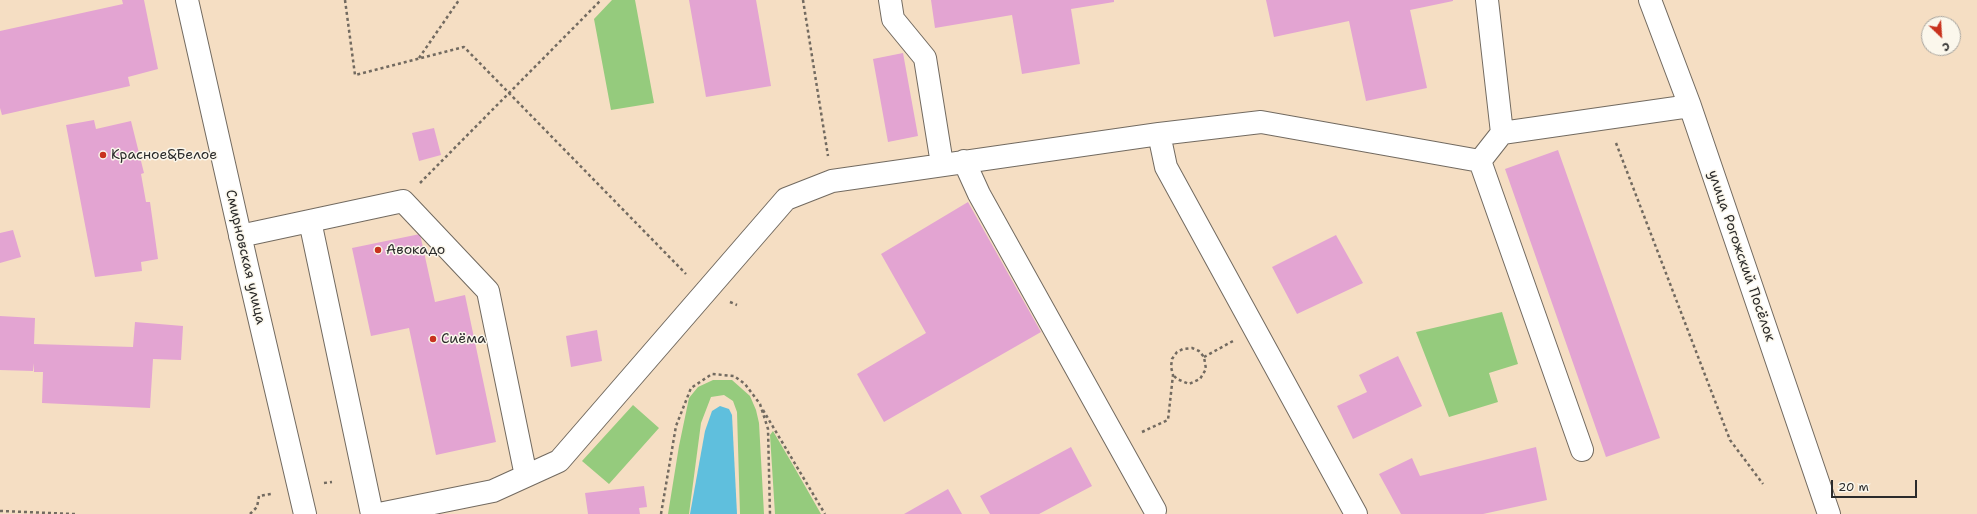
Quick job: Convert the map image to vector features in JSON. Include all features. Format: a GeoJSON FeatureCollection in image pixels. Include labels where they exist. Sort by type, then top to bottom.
{"type":"FeatureCollection","features":[{"type":"Feature","properties":{"kind":"street","name":"Смирновская улица"},"geometry":{"type":"LineString","coordinates":[[187,0],[305,514]]}},
{"type":"Feature","properties":{"kind":"street"},"geometry":{"type":"LineString","coordinates":[[890,0],[893,19],[925,58],[942,164]]}},
{"type":"Feature","properties":{"kind":"street"},"geometry":{"type":"LineString","coordinates":[[1487,0],[1502,133]]}},
{"type":"Feature","properties":{"kind":"street","name":"улица Рогожский Посёлок"},"geometry":{"type":"LineString","coordinates":[[1650,0],[1690,106],[1829,514]]}},
{"type":"Feature","properties":{"kind":"street"},"geometry":{"type":"LineString","coordinates":[[1480,161],[1502,133],[1690,106]]}},
{"type":"Feature","properties":{"kind":"street"},"geometry":{"type":"LineString","coordinates":[[379,514],[494,492],[559,461],[786,199],[832,181],[1159,134],[1261,122],[1480,161]]}},
{"type":"Feature","properties":{"kind":"street"},"geometry":{"type":"LineString","coordinates":[[1159,134],[1166,168],[1356,514]]}},
{"type":"Feature","properties":{"kind":"street"},"geometry":{"type":"LineString","coordinates":[[964,161],[979,194],[1118,444],[1154,513]]}},
{"type":"Feature","properties":{"kind":"street"},"geometry":{"type":"LineString","coordinates":[[1480,161],[1582,450]]}},
{"type":"Feature","properties":{"kind":"street"},"geometry":{"type":"LineString","coordinates":[[240,236],[403,201],[488,291],[526,476]]}},
{"type":"Feature","properties":{"kind":"street"},"geometry":{"type":"LineString","coordinates":[[310,221],[372,514]]}},
{"type":"Feature","properties":{"kind":"path"},"geometry":{"type":"LineString","coordinates":[[345,0],[355,74],[464,47],[704,293],[737,305]]}},
{"type":"Feature","properties":{"kind":"path"},"geometry":{"type":"LineString","coordinates":[[418,59],[459,0]]}},
{"type":"Feature","properties":{"kind":"path"},"geometry":{"type":"LineString","coordinates":[[403,201],[601,0]]}},
{"type":"Feature","properties":{"kind":"path"},"geometry":{"type":"LineString","coordinates":[[803,0],[832,181]]}},
{"type":"Feature","properties":{"kind":"path"},"geometry":{"type":"LineString","coordinates":[[1607,118],[1730,440],[1763,484]]}},
{"type":"Feature","properties":{"kind":"path"},"geometry":{"type":"LineString","coordinates":[[1204,357],[1255,329]]}},
{"type":"Feature","properties":{"kind":"path"},"geometry":{"type":"LineString","coordinates":[[1118,444],[1168,420],[1173,374],[1171,367],[1172,359],[1177,352],[1192,348],[1199,351],[1204,357],[1206,363],[1204,374],[1195,382],[1182,382],[1173,374]]}},
{"type":"Feature","properties":{"kind":"path"},"geometry":{"type":"LineString","coordinates":[[661,514],[676,426],[691,388],[712,374],[734,376],[745,384],[760,404],[825,514]]}},
{"type":"Feature","properties":{"kind":"path"},"geometry":{"type":"LineString","coordinates":[[760,404],[768,429],[770,514]]}},
{"type":"Feature","properties":{"kind":"path"},"geometry":{"type":"LineString","coordinates":[[322,484],[332,482]]}},
{"type":"Feature","properties":{"kind":"path"},"geometry":{"type":"LineString","coordinates":[[250,514],[257,507],[259,496],[271,494]]}},
{"type":"Feature","properties":{"kind":"path"},"geometry":{"type":"LineString","coordinates":[[0,511],[76,514]]}},
{"type":"Feature","properties":{"kind":"green space"},"geometry":{"type":"Polygon","coordinates":[[[612,0],[635,0],[654,103],[611,110],[594,19],[612,0]]]}},
{"type":"Feature","properties":{"kind":"green space"},"geometry":{"type":"Polygon","coordinates":[[[1502,312],[1518,364],[1489,373],[1498,402],[1449,417],[1416,332],[1502,312]]]}},
{"type":"Feature","properties":{"kind":"green space"},"geometry":{"type":"Polygon","coordinates":[[[713,380],[732,380],[750,396],[756,410],[759,423],[764,514],[740,514],[737,412],[733,401],[724,395],[711,397],[701,423],[689,514],[668,514],[679,446],[689,398],[698,387],[713,380]]]}},
{"type":"Feature","properties":{"kind":"green space"},"geometry":{"type":"Polygon","coordinates":[[[633,405],[659,428],[609,484],[582,461],[633,405]]]}},
{"type":"Feature","properties":{"kind":"green space"},"geometry":{"type":"Polygon","coordinates":[[[773,431],[821,514],[775,514],[770,435],[773,431]]]}},
{"type":"Feature","properties":{"kind":"water"},"geometry":{"type":"Polygon","coordinates":[[[720,406],[729,409],[732,415],[737,514],[690,514],[705,431],[712,411],[720,406]]]}},
{"type":"Feature","properties":{"kind":"building"},"geometry":{"type":"Polygon","coordinates":[[[122,0],[144,0],[158,69],[128,77],[130,86],[2,115],[0,108],[0,31],[123,4],[122,0]]]}},
{"type":"Feature","properties":{"kind":"building"},"geometry":{"type":"Polygon","coordinates":[[[689,0],[756,0],[771,86],[706,97],[689,0]]]}},
{"type":"Feature","properties":{"kind":"building"},"geometry":{"type":"Polygon","coordinates":[[[931,0],[1114,0],[1114,2],[1071,9],[1080,64],[1022,74],[1012,15],[935,28],[931,0]]]}},
{"type":"Feature","properties":{"kind":"building"},"geometry":{"type":"Polygon","coordinates":[[[1266,0],[1453,1],[1410,10],[1427,88],[1366,101],[1349,21],[1274,37],[1266,0]]]}},
{"type":"Feature","properties":{"kind":"building"},"geometry":{"type":"Polygon","coordinates":[[[903,53],[918,136],[888,142],[873,59],[903,53]]]}},
{"type":"Feature","properties":{"kind":"building"},"geometry":{"type":"Polygon","coordinates":[[[94,120],[96,129],[131,121],[144,173],[141,174],[146,202],[150,202],[158,259],[141,262],[142,271],[95,277],[66,125],[94,120]]]}},
{"type":"Feature","properties":{"kind":"building"},"geometry":{"type":"Polygon","coordinates":[[[434,128],[441,155],[419,161],[412,133],[434,128]]]}},
{"type":"Feature","properties":{"kind":"building"},"geometry":{"type":"Polygon","coordinates":[[[1558,150],[1660,438],[1606,457],[1505,169],[1558,150]]]}},
{"type":"Feature","properties":{"kind":"building"},"geometry":{"type":"Polygon","coordinates":[[[968,202],[1041,332],[884,422],[857,374],[926,333],[881,254],[968,202]]]}},
{"type":"Feature","properties":{"kind":"building"},"geometry":{"type":"Polygon","coordinates":[[[13,230],[21,257],[0,263],[0,233],[13,230]]]}},
{"type":"Feature","properties":{"kind":"building"},"geometry":{"type":"Polygon","coordinates":[[[420,234],[435,302],[465,295],[496,442],[436,455],[409,328],[371,336],[352,248],[420,234]]]}},
{"type":"Feature","properties":{"kind":"building"},"geometry":{"type":"Polygon","coordinates":[[[1336,235],[1363,283],[1297,314],[1272,267],[1336,235]]]}},
{"type":"Feature","properties":{"kind":"building"},"geometry":{"type":"Polygon","coordinates":[[[0,316],[35,318],[34,344],[133,347],[135,322],[183,326],[181,360],[153,359],[150,408],[42,403],[43,372],[34,372],[34,363],[33,371],[0,370],[0,316]]]}},
{"type":"Feature","properties":{"kind":"building"},"geometry":{"type":"Polygon","coordinates":[[[597,330],[602,361],[571,367],[566,336],[597,330]]]}},
{"type":"Feature","properties":{"kind":"building"},"geometry":{"type":"Polygon","coordinates":[[[1398,356],[1422,406],[1353,439],[1337,406],[1367,392],[1359,375],[1398,356]]]}},
{"type":"Feature","properties":{"kind":"building"},"geometry":{"type":"Polygon","coordinates":[[[1071,447],[1092,486],[1039,514],[990,514],[980,496],[1071,447]]]}},
{"type":"Feature","properties":{"kind":"building"},"geometry":{"type":"Polygon","coordinates":[[[1536,447],[1547,500],[1483,514],[1401,514],[1379,474],[1412,458],[1420,476],[1536,447]]]}},
{"type":"Feature","properties":{"kind":"building"},"geometry":{"type":"Polygon","coordinates":[[[644,486],[647,507],[639,508],[640,514],[588,514],[585,493],[644,486]]]}},
{"type":"Feature","properties":{"kind":"building"},"geometry":{"type":"Polygon","coordinates":[[[948,489],[962,514],[904,514],[948,489]]]}},
{"type":"Feature","properties":{"kind":"place","name":"Красное&Белое"},"geometry":{"type":"Point","coordinates":[103,155]}},
{"type":"Feature","properties":{"kind":"place","name":"Авокадо"},"geometry":{"type":"Point","coordinates":[378,250]}},
{"type":"Feature","properties":{"kind":"place","name":"Сиёма"},"geometry":{"type":"Point","coordinates":[433,339]}}]}
